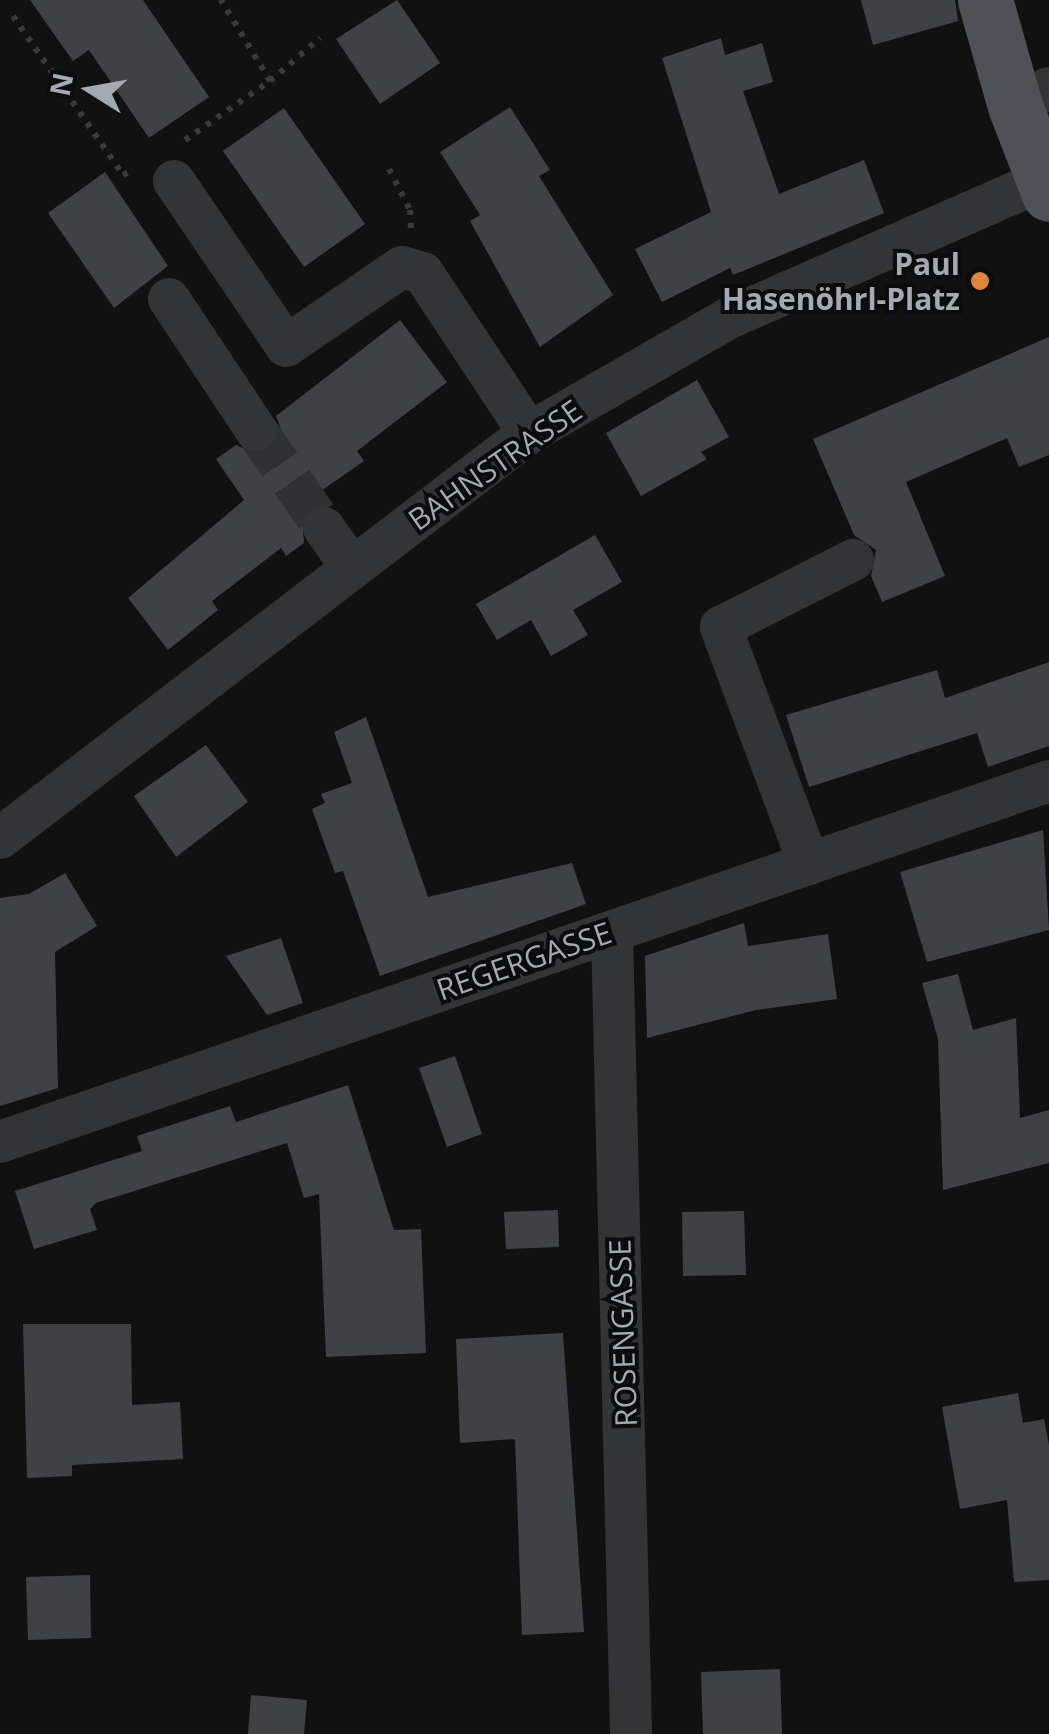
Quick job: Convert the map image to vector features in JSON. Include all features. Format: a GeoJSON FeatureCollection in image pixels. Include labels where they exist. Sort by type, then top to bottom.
{"type":"FeatureCollection","features":[{"type":"Feature","properties":{"kind":"main road"},"geometry":{"type":"LineString","coordinates":[[985,0],[1032,97],[1046,187]]}},
{"type":"Feature","properties":{"kind":"street"},"geometry":{"type":"LineString","coordinates":[[165,171],[286,346],[402,267],[424,272],[529,433]]}},
{"type":"Feature","properties":{"kind":"street","name":"BAHNSTRASSE"},"geometry":{"type":"LineString","coordinates":[[0,838],[529,433],[729,318],[1046,187]]}},
{"type":"Feature","properties":{"kind":"street"},"geometry":{"type":"LineString","coordinates":[[169,299],[256,430]]}},
{"type":"Feature","properties":{"kind":"street"},"geometry":{"type":"LineString","coordinates":[[324,528],[352,568]]}},
{"type":"Feature","properties":{"kind":"street"},"geometry":{"type":"LineString","coordinates":[[808,864],[720,626],[853,560]]}},
{"type":"Feature","properties":{"kind":"street","name":"REGERGASSE"},"geometry":{"type":"LineString","coordinates":[[0,1142],[1049,782]]}},
{"type":"Feature","properties":{"kind":"street","name":"ROSENGASSE"},"geometry":{"type":"LineString","coordinates":[[612,932],[631,1734]]}},
{"type":"Feature","properties":{"kind":"path"},"geometry":{"type":"LineString","coordinates":[[221,0],[270,81]]}},
{"type":"Feature","properties":{"kind":"path"},"geometry":{"type":"LineString","coordinates":[[13,16],[123,174],[165,171],[320,38]]}},
{"type":"Feature","properties":{"kind":"path"},"geometry":{"type":"LineString","coordinates":[[390,169],[410,210],[411,238],[424,272]]}},
{"type":"Feature","properties":{"kind":"building"},"geometry":{"type":"Polygon","coordinates":[[[30,0],[143,0],[209,97],[149,138],[89,50],[73,61],[30,0]]]}},
{"type":"Feature","properties":{"kind":"building"},"geometry":{"type":"Polygon","coordinates":[[[397,0],[440,63],[380,104],[336,39],[397,0]]]}},
{"type":"Feature","properties":{"kind":"building"},"geometry":{"type":"Polygon","coordinates":[[[861,0],[955,0],[958,21],[873,45],[861,0]]]}},
{"type":"Feature","properties":{"kind":"building"},"geometry":{"type":"Polygon","coordinates":[[[721,38],[725,55],[762,43],[773,82],[743,91],[779,194],[864,160],[884,213],[733,275],[730,268],[662,302],[635,249],[711,212],[662,58],[721,38]]]}},
{"type":"Feature","properties":{"kind":"building"},"geometry":{"type":"Polygon","coordinates":[[[510,107],[550,170],[539,176],[613,295],[540,347],[470,221],[480,215],[440,152],[510,107]]]}},
{"type":"Feature","properties":{"kind":"building"},"geometry":{"type":"Polygon","coordinates":[[[284,108],[365,224],[304,267],[223,151],[284,108]]]}},
{"type":"Feature","properties":{"kind":"building"},"geometry":{"type":"Polygon","coordinates":[[[105,172],[168,266],[114,308],[48,213],[105,172]]]}},
{"type":"Feature","properties":{"kind":"building"},"geometry":{"type":"Polygon","coordinates":[[[400,320],[447,382],[357,451],[364,461],[318,493],[326,504],[302,517],[304,543],[286,556],[281,548],[212,601],[218,610],[168,650],[128,598],[244,500],[216,459],[236,445],[257,455],[271,450],[281,429],[276,416],[400,320]]]}},
{"type":"Feature","properties":{"kind":"building"},"geometry":{"type":"Polygon","coordinates":[[[1049,337],[1049,455],[1019,467],[1007,438],[906,482],[945,576],[882,602],[871,576],[876,550],[854,535],[813,439],[1049,337]]]}},
{"type":"Feature","properties":{"kind":"building"},"geometry":{"type":"Polygon","coordinates":[[[697,380],[729,437],[701,452],[707,459],[641,496],[606,433],[697,380]]]}},
{"type":"Feature","properties":{"kind":"building"},"geometry":{"type":"Polygon","coordinates":[[[595,535],[622,582],[573,610],[588,635],[551,656],[531,620],[497,640],[476,604],[595,535]]]}},
{"type":"Feature","properties":{"kind":"building"},"geometry":{"type":"Polygon","coordinates":[[[1049,662],[1049,746],[988,767],[977,733],[809,787],[786,715],[937,670],[945,698],[1049,662]]]}},
{"type":"Feature","properties":{"kind":"building"},"geometry":{"type":"Polygon","coordinates":[[[366,717],[428,897],[572,863],[586,904],[380,976],[343,871],[335,873],[312,809],[325,803],[321,794],[352,783],[334,732],[366,717]]]}},
{"type":"Feature","properties":{"kind":"building"},"geometry":{"type":"Polygon","coordinates":[[[206,745],[248,802],[176,857],[134,796],[206,745]]]}},
{"type":"Feature","properties":{"kind":"building"},"geometry":{"type":"Polygon","coordinates":[[[1043,830],[1049,930],[927,962],[900,872],[1043,830]]]}},
{"type":"Feature","properties":{"kind":"building"},"geometry":{"type":"Polygon","coordinates":[[[65,873],[97,926],[55,952],[58,1088],[0,1106],[0,898],[29,894],[65,873]]]}},
{"type":"Feature","properties":{"kind":"building"},"geometry":{"type":"Polygon","coordinates":[[[744,923],[748,946],[828,934],[837,999],[756,1010],[647,1038],[645,956],[744,923]]]}},
{"type":"Feature","properties":{"kind":"building"},"geometry":{"type":"Polygon","coordinates":[[[281,938],[303,1003],[267,1015],[226,956],[281,938]]]}},
{"type":"Feature","properties":{"kind":"building"},"geometry":{"type":"Polygon","coordinates":[[[958,974],[973,1030],[1016,1018],[1020,1118],[1049,1110],[1049,1163],[943,1190],[938,1039],[922,983],[958,974]]]}},
{"type":"Feature","properties":{"kind":"building"},"geometry":{"type":"Polygon","coordinates":[[[455,1056],[482,1134],[447,1147],[419,1068],[455,1056]]]}},
{"type":"Feature","properties":{"kind":"building"},"geometry":{"type":"Polygon","coordinates":[[[348,1085],[394,1230],[421,1229],[426,1353],[326,1357],[319,1194],[304,1198],[287,1143],[96,1203],[90,1209],[97,1230],[34,1249],[15,1191],[142,1151],[137,1136],[230,1106],[236,1122],[348,1085]]]}},
{"type":"Feature","properties":{"kind":"building"},"geometry":{"type":"Polygon","coordinates":[[[558,1210],[559,1247],[506,1249],[504,1212],[558,1210]]]}},
{"type":"Feature","properties":{"kind":"building"},"geometry":{"type":"Polygon","coordinates":[[[744,1211],[746,1275],[683,1276],[682,1212],[744,1211]]]}},
{"type":"Feature","properties":{"kind":"building"},"geometry":{"type":"Polygon","coordinates":[[[23,1324],[131,1324],[132,1405],[180,1402],[183,1459],[72,1465],[72,1476],[27,1478],[23,1324]]]}},
{"type":"Feature","properties":{"kind":"building"},"geometry":{"type":"Polygon","coordinates":[[[563,1333],[584,1632],[522,1635],[515,1439],[460,1443],[456,1339],[563,1333]]]}},
{"type":"Feature","properties":{"kind":"building"},"geometry":{"type":"Polygon","coordinates":[[[1018,1393],[1023,1423],[1044,1419],[1049,1445],[1049,1580],[1014,1582],[1007,1500],[960,1509],[942,1407],[1018,1393]]]}},
{"type":"Feature","properties":{"kind":"building"},"geometry":{"type":"Polygon","coordinates":[[[90,1575],[91,1638],[28,1640],[26,1577],[90,1575]]]}},
{"type":"Feature","properties":{"kind":"building"},"geometry":{"type":"Polygon","coordinates":[[[780,1669],[782,1734],[703,1734],[701,1672],[780,1669]]]}},
{"type":"Feature","properties":{"kind":"building"},"geometry":{"type":"Polygon","coordinates":[[[251,1695],[307,1700],[304,1734],[248,1734],[251,1695]]]}},
{"type":"Feature","properties":{"kind":"tunnel"},"geometry":{"type":"LineString","coordinates":[[256,430],[324,528]]}},
{"type":"Feature","properties":{"kind":"place","name":"Paul Hasenöhrl-Platz"},"geometry":{"type":"Point","coordinates":[980,281]}}]}
